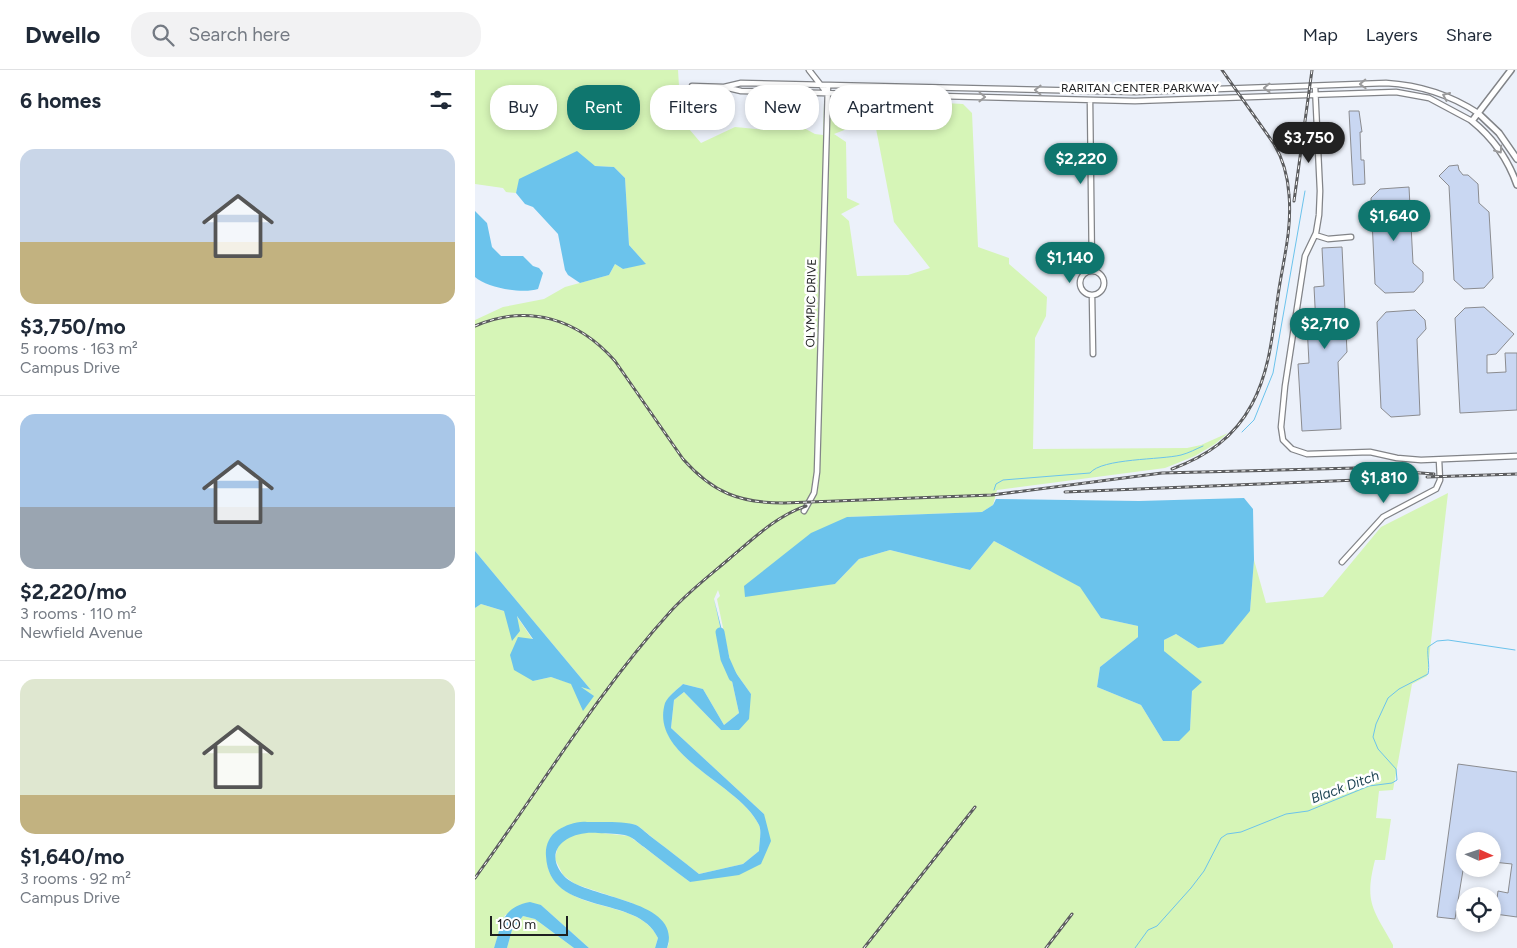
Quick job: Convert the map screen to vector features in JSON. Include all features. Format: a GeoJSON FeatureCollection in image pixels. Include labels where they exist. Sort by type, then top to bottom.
{"type":"FeatureCollection","features":[{"type":"Feature","properties":{"kind":"street"},"geometry":{"type":"LineString","coordinates":[[809,70],[827,94]]}},
{"type":"Feature","properties":{"kind":"street"},"geometry":{"type":"LineString","coordinates":[[1472,121],[1511,70]]}},
{"type":"Feature","properties":{"kind":"street","name":"RARITAN CENTER PARKWAY"},"geometry":{"type":"LineString","coordinates":[[732,85],[741,83],[1135,92],[1377,83],[1411,86],[1445,95],[1478,113],[1499,133],[1517,159]]}},
{"type":"Feature","properties":{"kind":"street","name":"OLYMPIC DRIVE"},"geometry":{"type":"LineString","coordinates":[[804,511],[813,493],[817,472],[828,85]]}},
{"type":"Feature","properties":{"kind":"street"},"geometry":{"type":"LineString","coordinates":[[1315,86],[1320,191],[1319,215],[1315,235],[1305,256],[1284,390],[1281,434],[1290,447],[1304,453],[1370,452],[1397,458],[1439,460],[1517,456]]}},
{"type":"Feature","properties":{"kind":"street","name":"RARITAN CENTER PARKWAY"},"geometry":{"type":"LineString","coordinates":[[735,90],[741,92],[1090,100],[1154,100],[1388,92],[1411,94],[1438,102],[1472,121],[1499,149],[1517,185]]}},
{"type":"Feature","properties":{"kind":"street"},"geometry":{"type":"LineString","coordinates":[[1090,100],[1092,271]]}},
{"type":"Feature","properties":{"kind":"street"},"geometry":{"type":"LineString","coordinates":[[1315,235],[1331,239],[1351,237]]}},
{"type":"Feature","properties":{"kind":"street"},"geometry":{"type":"LineString","coordinates":[[1092,271],[1101,274],[1104,283],[1102,291],[1092,295],[1084,292],[1080,283],[1083,274],[1092,271]]}},
{"type":"Feature","properties":{"kind":"street"},"geometry":{"type":"LineString","coordinates":[[1092,295],[1093,354]]}},
{"type":"Feature","properties":{"kind":"street"},"geometry":{"type":"LineString","coordinates":[[1342,562],[1383,517],[1436,489],[1440,478],[1439,460]]}},
{"type":"Feature","properties":{"kind":"shaded area"},"geometry":{"type":"Polygon","coordinates":[[[475,70],[1517,70],[1517,948],[475,948],[475,70]]]}},
{"type":"Feature","properties":{"kind":"green space"},"geometry":{"type":"Polygon","coordinates":[[[475,70],[678,70],[679,85],[650,85],[650,130],[690,130],[701,143],[729,130],[735,130],[735,127],[745,128],[745,130],[808,130],[815,134],[823,135],[824,102],[829,103],[829,130],[844,130],[834,134],[846,142],[847,198],[860,204],[841,214],[849,221],[857,276],[908,275],[930,268],[894,222],[876,130],[952,130],[952,103],[963,104],[972,113],[978,247],[1009,258],[1009,264],[1047,297],[1046,316],[1035,338],[1033,449],[1187,448],[1201,445],[1228,433],[1215,444],[1195,456],[1165,468],[997,490],[993,505],[982,512],[847,517],[835,584],[859,559],[890,550],[970,570],[994,541],[1081,587],[1101,618],[1138,626],[1138,637],[1100,667],[1097,687],[1141,705],[1163,741],[1190,730],[1192,691],[1164,651],[1164,640],[1176,634],[1198,648],[1250,611],[1254,560],[1266,603],[1323,597],[1381,527],[1448,493],[1427,676],[1412,684],[1393,790],[1379,791],[1376,818],[1391,819],[1385,860],[1375,860],[1370,886],[1372,905],[1393,948],[667,948],[669,943],[632,903],[575,884],[563,875],[555,859],[558,845],[566,838],[577,833],[593,832],[629,836],[690,882],[761,863],[764,814],[671,728],[674,700],[684,692],[721,730],[739,730],[751,694],[731,666],[717,599],[720,596],[718,590],[714,599],[739,713],[724,725],[703,689],[683,684],[667,700],[664,722],[671,739],[683,754],[749,810],[760,828],[759,851],[743,864],[699,874],[636,825],[570,825],[556,832],[551,839],[547,857],[549,871],[559,885],[572,895],[636,917],[649,925],[658,938],[655,948],[589,948],[541,905],[505,915],[494,948],[475,948],[475,608],[481,604],[516,615],[533,640],[533,681],[551,677],[591,690],[475,551],[475,320],[503,307],[544,299],[565,287],[609,275],[615,264],[623,269],[645,263],[629,245],[625,178],[614,167],[595,166],[520,179],[516,193],[506,192],[503,188],[475,184],[475,70]]]}},
{"type":"Feature","properties":{"kind":"green space"},"geometry":{"type":"Polygon","coordinates":[[[523,916],[535,919],[574,948],[507,948],[512,930],[523,916]]]}},
{"type":"Feature","properties":{"kind":"water"},"geometry":{"type":"Polygon","coordinates":[[[577,151],[595,166],[614,167],[625,178],[629,245],[646,264],[623,269],[615,264],[609,275],[580,283],[568,275],[565,270],[558,234],[533,207],[525,204],[516,193],[519,179],[577,151]]]}},
{"type":"Feature","properties":{"kind":"water"},"geometry":{"type":"Polygon","coordinates":[[[475,211],[487,223],[492,247],[501,256],[523,256],[533,266],[539,268],[543,273],[538,289],[524,291],[505,289],[488,284],[475,277],[475,211]]]}},
{"type":"Feature","properties":{"kind":"water"},"geometry":{"type":"Polygon","coordinates":[[[1244,498],[1253,509],[1254,560],[1250,611],[1223,644],[1198,648],[1176,634],[1164,640],[1164,651],[1202,682],[1192,691],[1190,730],[1179,741],[1163,741],[1141,705],[1097,687],[1100,667],[1138,637],[1138,626],[1101,618],[1080,587],[994,541],[970,570],[890,550],[859,559],[835,584],[745,597],[744,586],[811,533],[847,517],[982,512],[993,505],[996,499],[1139,501],[1244,498]]]}},
{"type":"Feature","properties":{"kind":"water"},"geometry":{"type":"Polygon","coordinates":[[[475,551],[591,690],[581,687],[594,696],[583,711],[571,684],[551,677],[533,681],[514,670],[510,655],[518,637],[533,639],[517,616],[520,631],[512,641],[504,611],[481,604],[475,608],[475,551]]]}},
{"type":"Feature","properties":{"kind":"water"},"geometry":{"type":"Polygon","coordinates":[[[714,599],[731,666],[751,694],[749,719],[739,730],[721,730],[684,692],[674,700],[671,728],[764,814],[771,841],[761,864],[739,875],[690,882],[630,837],[621,834],[598,833],[588,833],[569,838],[557,849],[555,857],[557,866],[564,876],[575,884],[630,902],[661,919],[668,932],[667,948],[655,948],[658,938],[648,924],[632,915],[577,897],[562,889],[551,875],[546,849],[552,835],[565,826],[579,822],[605,822],[636,825],[699,874],[743,864],[759,851],[760,828],[749,810],[682,754],[670,739],[664,722],[666,700],[683,684],[703,689],[724,725],[739,713],[714,599]]]}},
{"type":"Feature","properties":{"kind":"water"},"geometry":{"type":"Polygon","coordinates":[[[530,902],[541,905],[589,948],[574,948],[535,919],[523,916],[512,930],[507,948],[494,948],[508,912],[521,904],[530,902]]]}},
{"type":"Feature","properties":{"kind":"building"},"geometry":{"type":"Polygon","coordinates":[[[1349,111],[1359,111],[1362,132],[1360,132],[1361,160],[1364,160],[1365,184],[1353,185],[1349,111]]]}},
{"type":"Feature","properties":{"kind":"building"},"geometry":{"type":"Polygon","coordinates":[[[1458,165],[1463,175],[1468,175],[1478,184],[1479,203],[1489,212],[1493,278],[1484,288],[1464,289],[1454,280],[1449,186],[1439,176],[1449,166],[1458,165]]]}},
{"type":"Feature","properties":{"kind":"building"},"geometry":{"type":"Polygon","coordinates":[[[1409,187],[1413,263],[1423,272],[1423,282],[1414,292],[1385,293],[1375,284],[1371,198],[1380,189],[1409,187]]]}},
{"type":"Feature","properties":{"kind":"building"},"geometry":{"type":"Polygon","coordinates":[[[1342,247],[1347,352],[1338,362],[1341,429],[1302,431],[1298,364],[1309,363],[1307,325],[1316,325],[1314,287],[1324,286],[1322,248],[1342,247]]]}},
{"type":"Feature","properties":{"kind":"building"},"geometry":{"type":"Polygon","coordinates":[[[1484,307],[1514,334],[1496,354],[1487,355],[1487,373],[1506,372],[1505,353],[1517,353],[1517,410],[1460,413],[1455,318],[1465,308],[1484,307]]]}},
{"type":"Feature","properties":{"kind":"building"},"geometry":{"type":"Polygon","coordinates":[[[1415,310],[1425,320],[1426,329],[1417,339],[1420,415],[1391,417],[1381,408],[1377,322],[1386,312],[1415,310]]]}},
{"type":"Feature","properties":{"kind":"building"},"geometry":{"type":"Polygon","coordinates":[[[1458,764],[1517,772],[1517,917],[1501,915],[1501,892],[1508,893],[1512,864],[1501,863],[1501,832],[1456,832],[1456,878],[1462,878],[1460,887],[1456,887],[1455,919],[1437,917],[1458,764]]]}},
{"type":"Feature","properties":{"kind":"waterway"},"geometry":{"type":"LineString","coordinates":[[1242,432],[1254,420],[1273,373],[1305,191]]}},
{"type":"Feature","properties":{"kind":"waterway"},"geometry":{"type":"LineString","coordinates":[[994,490],[996,484],[1003,480],[1090,473],[1106,465],[1133,460],[1172,457],[1203,446]]}},
{"type":"Feature","properties":{"kind":"waterway"},"geometry":{"type":"LineString","coordinates":[[720,632],[725,659],[733,677]]}},
{"type":"Feature","properties":{"kind":"waterway","name":"Black Ditch"},"geometry":{"type":"LineString","coordinates":[[1135,948],[1148,930],[1157,926],[1191,888],[1204,871],[1221,838],[1227,834],[1241,832],[1286,814],[1308,811],[1369,786],[1392,783],[1397,780],[1396,769],[1378,749],[1373,737],[1376,724],[1388,698],[1399,689],[1428,674],[1428,647],[1437,641],[1448,640],[1515,650]]}},
{"type":"Feature","properties":{"kind":"railway"},"geometry":{"type":"LineString","coordinates":[[1172,469],[1208,452],[1228,436],[1237,427],[1252,404],[1267,362],[1288,231],[1290,207],[1288,189],[1280,156],[1274,144],[1222,70]]}},
{"type":"Feature","properties":{"kind":"railway"},"geometry":{"type":"LineString","coordinates":[[1294,201],[1312,70]]}},
{"type":"Feature","properties":{"kind":"railway"},"geometry":{"type":"LineString","coordinates":[[475,326],[495,319],[533,316],[551,319],[568,325],[585,335],[601,346],[615,361],[683,459],[694,471],[728,494],[754,501],[784,503],[992,495],[1162,473],[1355,468],[1434,474]]}},
{"type":"Feature","properties":{"kind":"railway"},"geometry":{"type":"LineString","coordinates":[[1427,477],[1517,474]]}},
{"type":"Feature","properties":{"kind":"railway"},"geometry":{"type":"LineString","coordinates":[[1065,492],[1407,478]]}},
{"type":"Feature","properties":{"kind":"railway"},"geometry":{"type":"LineString","coordinates":[[475,878],[617,676],[670,612],[698,585],[765,529],[795,510],[806,506]]}},
{"type":"Feature","properties":{"kind":"railway"},"geometry":{"type":"LineString","coordinates":[[864,948],[975,807]]}},
{"type":"Feature","properties":{"kind":"railway"},"geometry":{"type":"LineString","coordinates":[[1046,948],[1072,914]]}}]}
